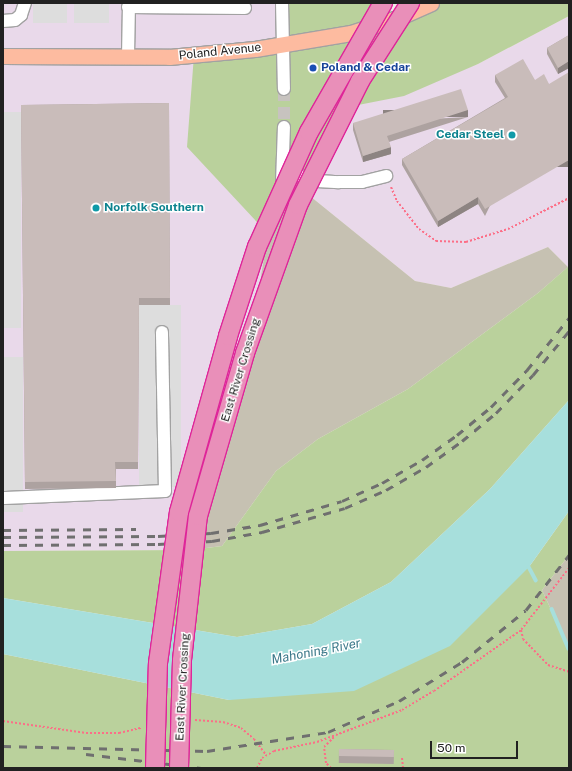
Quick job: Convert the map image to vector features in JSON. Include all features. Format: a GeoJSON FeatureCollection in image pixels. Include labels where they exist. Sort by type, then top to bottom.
{"type":"FeatureCollection","features":[{"type":"Feature","properties":{"kind":"highway","name":"East River Crossing"},"geometry":{"type":"LineString","coordinates":[[155,768],[158,663],[179,512],[228,336],[257,247],[309,132],[382,3]]}},
{"type":"Feature","properties":{"kind":"highway","name":"East River Crossing"},"geometry":{"type":"LineString","coordinates":[[179,768],[182,660],[198,516],[245,353],[298,205],[360,81],[410,3]]}},
{"type":"Feature","properties":{"kind":"main road","name":"Poland Avenue"},"geometry":{"type":"LineString","coordinates":[[3,56],[206,55],[284,45],[351,33],[400,17],[431,3]]}},
{"type":"Feature","properties":{"kind":"street"},"geometry":{"type":"LineString","coordinates":[[3,22],[15,20],[21,15],[24,3]]}},
{"type":"Feature","properties":{"kind":"street"},"geometry":{"type":"LineString","coordinates":[[282,3],[284,89]]}},
{"type":"Feature","properties":{"kind":"street"},"geometry":{"type":"LineString","coordinates":[[128,56],[128,5],[245,8]]}},
{"type":"Feature","properties":{"kind":"street"},"geometry":{"type":"LineString","coordinates":[[268,234],[277,209],[284,171],[284,127]]}},
{"type":"Feature","properties":{"kind":"street"},"geometry":{"type":"LineString","coordinates":[[284,171],[317,181],[362,182],[386,176]]}},
{"type":"Feature","properties":{"kind":"street"},"geometry":{"type":"LineString","coordinates":[[3,498],[165,491],[162,332]]}},
{"type":"Feature","properties":{"kind":"path"},"geometry":{"type":"LineString","coordinates":[[386,176],[397,201],[418,229],[436,241],[466,242],[508,230],[569,198]]}},
{"type":"Feature","properties":{"kind":"path"},"geometry":{"type":"LineString","coordinates":[[257,768],[262,758],[274,751],[337,734],[402,710],[434,691],[521,630],[569,568]]}},
{"type":"Feature","properties":{"kind":"path"},"geometry":{"type":"LineString","coordinates":[[521,630],[524,639],[548,665],[569,672]]}},
{"type":"Feature","properties":{"kind":"path"},"geometry":{"type":"LineString","coordinates":[[331,768],[326,763],[324,747],[337,734]]}},
{"type":"Feature","properties":{"kind":"path"},"geometry":{"type":"LineString","coordinates":[[402,758],[402,768]]}},
{"type":"Feature","properties":{"kind":"shaded area"},"geometry":{"type":"Polygon","coordinates":[[[3,3],[282,3],[263,301],[191,550],[3,551],[3,3]]]}},
{"type":"Feature","properties":{"kind":"shaded area"},"geometry":{"type":"Polygon","coordinates":[[[33,3],[67,3],[67,23],[33,23],[33,3]]]}},
{"type":"Feature","properties":{"kind":"shaded area"},"geometry":{"type":"Polygon","coordinates":[[[74,3],[109,3],[109,23],[74,23],[74,3]]]}},
{"type":"Feature","properties":{"kind":"shaded area"},"geometry":{"type":"Polygon","coordinates":[[[569,16],[568,267],[548,247],[451,288],[415,281],[305,192],[353,106],[478,64],[569,16]]]}},
{"type":"Feature","properties":{"kind":"shaded area"},"geometry":{"type":"Polygon","coordinates":[[[3,112],[21,112],[21,328],[3,328],[3,112]]]}},
{"type":"Feature","properties":{"kind":"shaded area"},"geometry":{"type":"Polygon","coordinates":[[[282,188],[305,192],[415,281],[451,288],[548,247],[568,267],[538,293],[408,389],[318,439],[276,471],[222,546],[191,550],[263,301],[261,276],[268,234],[282,188]]]}},
{"type":"Feature","properties":{"kind":"shaded area"},"geometry":{"type":"Polygon","coordinates":[[[139,305],[181,305],[181,487],[139,487],[139,305]]]}},
{"type":"Feature","properties":{"kind":"shaded area"},"geometry":{"type":"Polygon","coordinates":[[[3,357],[23,357],[23,512],[3,512],[3,357]]]}},
{"type":"Feature","properties":{"kind":"shaded area"},"geometry":{"type":"Polygon","coordinates":[[[569,555],[569,649],[542,590],[569,555]]]}},
{"type":"Feature","properties":{"kind":"green space"},"geometry":{"type":"Polygon","coordinates":[[[282,3],[381,3],[366,28],[409,3],[569,3],[569,16],[478,64],[404,96],[353,106],[305,192],[282,188],[268,234],[187,147],[194,55],[283,45],[282,3]]]}},
{"type":"Feature","properties":{"kind":"green space"},"geometry":{"type":"Polygon","coordinates":[[[569,266],[569,400],[490,489],[391,582],[312,624],[237,637],[3,598],[3,551],[191,550],[222,546],[276,471],[318,439],[408,389],[538,293],[569,266]]]}},
{"type":"Feature","properties":{"kind":"green space"},"geometry":{"type":"Polygon","coordinates":[[[569,511],[569,555],[542,590],[569,649],[569,768],[3,768],[3,654],[229,700],[529,567],[569,511]]]}},
{"type":"Feature","properties":{"kind":"water","name":"Mahoning River"},"geometry":{"type":"Polygon","coordinates":[[[569,400],[569,511],[529,567],[450,646],[354,691],[229,700],[3,654],[3,598],[237,637],[312,624],[391,582],[490,489],[569,400]]]}},
{"type":"Feature","properties":{"kind":"building"},"geometry":{"type":"Polygon","coordinates":[[[569,35],[569,61],[558,68],[547,48],[569,35]]]}},
{"type":"Feature","properties":{"kind":"building","name":"Cedar Steel"},"geometry":{"type":"Polygon","coordinates":[[[523,59],[535,80],[544,74],[549,84],[569,72],[569,160],[485,209],[478,197],[438,221],[402,159],[508,97],[495,75],[523,59]]]}},
{"type":"Feature","properties":{"kind":"building"},"geometry":{"type":"Polygon","coordinates":[[[461,89],[468,110],[387,136],[391,147],[363,156],[353,123],[461,89]]]}},
{"type":"Feature","properties":{"kind":"building","name":"Norfolk Southern"},"geometry":{"type":"Polygon","coordinates":[[[169,103],[170,298],[139,298],[138,462],[115,462],[116,481],[25,482],[21,105],[169,103]]]}},
{"type":"Feature","properties":{"kind":"building"},"geometry":{"type":"Polygon","coordinates":[[[339,749],[394,750],[394,757],[339,756],[339,749]]]}},
{"type":"Feature","properties":{"kind":"waterway"},"geometry":{"type":"LineString","coordinates":[[529,567],[536,580]]}},
{"type":"Feature","properties":{"kind":"waterway"},"geometry":{"type":"LineString","coordinates":[[552,609],[569,649]]}},
{"type":"Feature","properties":{"kind":"tunnel"},"geometry":{"type":"LineString","coordinates":[[284,89],[284,127]]}},
{"type":"Feature","properties":{"kind":"railway"},"geometry":{"type":"LineString","coordinates":[[3,537],[158,536],[211,533],[260,525],[342,501],[382,483],[422,460],[457,435],[491,407],[527,370],[569,318]]}},
{"type":"Feature","properties":{"kind":"railway"},"geometry":{"type":"LineString","coordinates":[[3,545],[158,544],[212,541],[262,532],[345,508],[386,490],[426,467],[462,441],[496,413],[533,375],[569,331]]}},
{"type":"Feature","properties":{"kind":"railway"},"geometry":{"type":"LineString","coordinates":[[3,530],[136,529]]}},
{"type":"Feature","properties":{"kind":"railway"},"geometry":{"type":"LineString","coordinates":[[3,746],[207,751],[328,732],[399,701],[462,662],[526,610],[569,555]]}},
{"type":"Feature","properties":{"kind":"railway"},"geometry":{"type":"LineString","coordinates":[[86,754],[201,768]]}},
{"type":"Feature","properties":{"kind":"place","name":"Poland & Cedar"},"geometry":{"type":"Point","coordinates":[313,68]}},
{"type":"Feature","properties":{"kind":"place","name":"Cedar Steel"},"geometry":{"type":"Point","coordinates":[512,135]}},
{"type":"Feature","properties":{"kind":"place","name":"Norfolk Southern"},"geometry":{"type":"Point","coordinates":[96,208]}}]}
